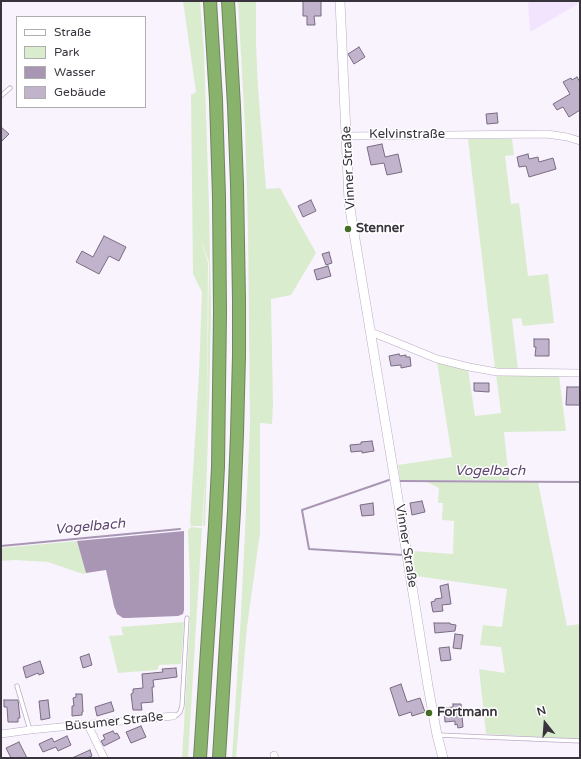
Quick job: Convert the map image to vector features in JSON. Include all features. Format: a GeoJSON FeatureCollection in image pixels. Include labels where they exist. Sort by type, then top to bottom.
{"type":"FeatureCollection","features":[{"type":"Feature","properties":{"kind":"highway"},"geometry":{"type":"LineString","coordinates":[[200,758],[218,466],[220,312],[219,189],[216,100],[210,1]]}},
{"type":"Feature","properties":{"kind":"highway"},"geometry":{"type":"LineString","coordinates":[[219,758],[234,511],[239,349],[237,184],[228,1]]}},
{"type":"Feature","properties":{"kind":"street","name":"Vinner Straße"},"geometry":{"type":"LineString","coordinates":[[340,1],[349,201],[428,686],[443,758]]}},
{"type":"Feature","properties":{"kind":"street","name":"Kelvinstraße"},"geometry":{"type":"LineString","coordinates":[[347,136],[546,134],[567,137],[580,141]]}},
{"type":"Feature","properties":{"kind":"street"},"geometry":{"type":"LineString","coordinates":[[371,333],[437,359],[469,367],[497,372],[580,373]]}},
{"type":"Feature","properties":{"kind":"street","name":"Büsumer Straße"},"geometry":{"type":"LineString","coordinates":[[1,734],[173,716]]}},
{"type":"Feature","properties":{"kind":"street"},"geometry":{"type":"LineString","coordinates":[[88,725],[104,758]]}},
{"type":"Feature","properties":{"kind":"lane"},"geometry":{"type":"LineString","coordinates":[[1,96],[10,88]]}},
{"type":"Feature","properties":{"kind":"lane","name":"Büsumer Straße"},"geometry":{"type":"LineString","coordinates":[[173,716],[180,712],[182,706],[187,618]]}},
{"type":"Feature","properties":{"kind":"lane"},"geometry":{"type":"LineString","coordinates":[[17,686],[30,730]]}},
{"type":"Feature","properties":{"kind":"lane"},"geometry":{"type":"LineString","coordinates":[[437,735],[445,734],[580,741]]}},
{"type":"Feature","properties":{"kind":"shaded area"},"geometry":{"type":"Polygon","coordinates":[[[528,1],[580,1],[580,3],[530,32],[528,1]]]}},
{"type":"Feature","properties":{"kind":"green space"},"geometry":{"type":"Polygon","coordinates":[[[183,1],[200,1],[204,53],[211,314],[205,526],[203,526],[205,478],[202,526],[191,526],[190,521],[199,374],[202,292],[193,274],[191,95],[196,92],[183,1]],[[201,226],[202,244],[208,262],[205,469],[207,410],[209,262],[202,243],[201,226]]]}},
{"type":"Feature","properties":{"kind":"green space"},"geometry":{"type":"Polygon","coordinates":[[[238,1],[256,1],[258,87],[266,189],[280,188],[316,253],[291,295],[271,299],[272,424],[260,423],[260,533],[247,627],[236,758],[232,758],[250,426],[248,232],[245,127],[238,1]]]}},
{"type":"Feature","properties":{"kind":"green space"},"geometry":{"type":"Polygon","coordinates":[[[468,139],[512,139],[514,155],[505,156],[511,204],[519,203],[528,276],[548,274],[554,323],[523,326],[521,318],[512,319],[518,369],[495,368],[468,139]]]}},
{"type":"Feature","properties":{"kind":"green space"},"geometry":{"type":"Polygon","coordinates":[[[437,362],[468,369],[475,416],[501,413],[496,374],[559,376],[566,431],[504,432],[509,480],[400,480],[398,465],[452,457],[437,362]]]}},
{"type":"Feature","properties":{"kind":"green space"},"geometry":{"type":"Polygon","coordinates":[[[427,482],[538,482],[567,626],[580,624],[580,739],[486,734],[479,669],[505,673],[501,647],[480,645],[483,625],[502,627],[507,589],[416,576],[412,551],[453,554],[454,521],[442,520],[443,503],[438,503],[439,488],[427,482]]]}},
{"type":"Feature","properties":{"kind":"green space"},"geometry":{"type":"Polygon","coordinates":[[[191,527],[202,528],[188,758],[182,758],[190,622],[188,530],[191,527]]]}},
{"type":"Feature","properties":{"kind":"green space"},"geometry":{"type":"Polygon","coordinates":[[[77,541],[86,573],[83,574],[48,562],[14,560],[1,561],[1,548],[77,541]]]}},
{"type":"Feature","properties":{"kind":"green space"},"geometry":{"type":"Polygon","coordinates":[[[184,622],[181,664],[159,665],[157,670],[118,673],[109,636],[123,635],[121,627],[184,622]]]}},
{"type":"Feature","properties":{"kind":"water"},"geometry":{"type":"Polygon","coordinates":[[[400,480],[580,481],[580,483],[400,482],[400,480]]]}},
{"type":"Feature","properties":{"kind":"water"},"geometry":{"type":"Polygon","coordinates":[[[184,531],[184,610],[183,614],[178,616],[123,618],[117,614],[106,570],[86,573],[77,541],[184,531]]]}},
{"type":"Feature","properties":{"kind":"building"},"geometry":{"type":"Polygon","coordinates":[[[303,1],[321,1],[321,16],[314,16],[315,25],[307,25],[307,16],[303,16],[303,1]]]}},
{"type":"Feature","properties":{"kind":"building"},"geometry":{"type":"Polygon","coordinates":[[[359,47],[365,57],[354,64],[348,54],[359,47]]]}},
{"type":"Feature","properties":{"kind":"building"},"geometry":{"type":"Polygon","coordinates":[[[577,77],[580,82],[580,110],[569,117],[563,107],[557,110],[553,104],[570,94],[563,82],[577,77]]]}},
{"type":"Feature","properties":{"kind":"building"},"geometry":{"type":"Polygon","coordinates":[[[497,113],[498,123],[487,124],[486,114],[497,113]]]}},
{"type":"Feature","properties":{"kind":"building"},"geometry":{"type":"Polygon","coordinates":[[[1,127],[9,134],[1,142],[1,127]]]}},
{"type":"Feature","properties":{"kind":"building"},"geometry":{"type":"Polygon","coordinates":[[[382,144],[385,157],[398,154],[402,172],[387,175],[384,163],[371,165],[367,147],[382,144]]]}},
{"type":"Feature","properties":{"kind":"building"},"geometry":{"type":"Polygon","coordinates":[[[528,154],[529,159],[538,157],[539,162],[553,158],[556,169],[529,177],[526,166],[519,167],[517,157],[528,154]]]}},
{"type":"Feature","properties":{"kind":"building"},"geometry":{"type":"Polygon","coordinates":[[[311,200],[316,211],[303,217],[298,206],[311,200]]]}},
{"type":"Feature","properties":{"kind":"building"},"geometry":{"type":"Polygon","coordinates":[[[104,236],[126,247],[119,261],[109,256],[99,274],[76,262],[82,251],[93,257],[104,236]]]}},
{"type":"Feature","properties":{"kind":"building"},"geometry":{"type":"Polygon","coordinates":[[[329,252],[332,263],[326,265],[322,254],[329,252]]]}},
{"type":"Feature","properties":{"kind":"building"},"geometry":{"type":"Polygon","coordinates":[[[328,266],[331,276],[317,280],[314,270],[328,266]]]}},
{"type":"Feature","properties":{"kind":"building"},"geometry":{"type":"Polygon","coordinates":[[[534,339],[549,339],[549,356],[535,356],[536,347],[534,347],[534,339]]]}},
{"type":"Feature","properties":{"kind":"building"},"geometry":{"type":"Polygon","coordinates":[[[399,354],[400,356],[406,355],[406,357],[410,357],[411,366],[401,368],[401,365],[391,366],[389,356],[399,354]]]}},
{"type":"Feature","properties":{"kind":"building"},"geometry":{"type":"Polygon","coordinates":[[[474,383],[489,383],[489,392],[474,391],[474,383]]]}},
{"type":"Feature","properties":{"kind":"building"},"geometry":{"type":"Polygon","coordinates":[[[567,387],[580,387],[580,405],[566,405],[567,387]]]}},
{"type":"Feature","properties":{"kind":"building"},"geometry":{"type":"Polygon","coordinates":[[[372,441],[374,451],[362,453],[362,451],[351,452],[350,445],[372,441]]]}},
{"type":"Feature","properties":{"kind":"building"},"geometry":{"type":"Polygon","coordinates":[[[422,501],[425,512],[412,515],[410,503],[422,501]]]}},
{"type":"Feature","properties":{"kind":"building"},"geometry":{"type":"Polygon","coordinates":[[[373,503],[374,515],[362,516],[360,505],[373,503]]]}},
{"type":"Feature","properties":{"kind":"building"},"geometry":{"type":"Polygon","coordinates":[[[448,584],[451,604],[442,605],[443,611],[433,612],[431,602],[435,601],[435,599],[442,598],[440,586],[448,584]]]}},
{"type":"Feature","properties":{"kind":"building"},"geometry":{"type":"Polygon","coordinates":[[[434,623],[450,623],[456,625],[455,631],[435,633],[434,623]]]}},
{"type":"Feature","properties":{"kind":"building"},"geometry":{"type":"Polygon","coordinates":[[[455,634],[463,635],[461,649],[453,648],[455,634]]]}},
{"type":"Feature","properties":{"kind":"building"},"geometry":{"type":"Polygon","coordinates":[[[449,647],[451,660],[441,661],[439,648],[449,647]]]}},
{"type":"Feature","properties":{"kind":"building"},"geometry":{"type":"Polygon","coordinates":[[[89,654],[92,665],[83,668],[80,657],[89,654]]]}},
{"type":"Feature","properties":{"kind":"building"},"geometry":{"type":"Polygon","coordinates":[[[40,661],[44,673],[39,675],[38,673],[26,678],[23,667],[40,661]]]}},
{"type":"Feature","properties":{"kind":"building"},"geometry":{"type":"Polygon","coordinates":[[[176,668],[177,677],[153,680],[153,702],[141,703],[142,710],[133,710],[131,694],[133,693],[133,689],[143,688],[142,674],[163,672],[162,669],[176,668]]]}},
{"type":"Feature","properties":{"kind":"building"},"geometry":{"type":"Polygon","coordinates":[[[401,684],[407,702],[420,698],[425,712],[412,716],[411,712],[399,716],[390,688],[401,684]]]}},
{"type":"Feature","properties":{"kind":"building"},"geometry":{"type":"Polygon","coordinates":[[[76,694],[82,694],[83,712],[82,715],[72,716],[72,706],[74,706],[73,698],[76,697],[76,694]]]}},
{"type":"Feature","properties":{"kind":"building"},"geometry":{"type":"Polygon","coordinates":[[[4,700],[18,700],[20,718],[18,718],[18,722],[8,722],[7,707],[4,707],[4,700]]]}},
{"type":"Feature","properties":{"kind":"building"},"geometry":{"type":"Polygon","coordinates":[[[48,700],[50,718],[41,720],[39,701],[48,700]]]}},
{"type":"Feature","properties":{"kind":"building"},"geometry":{"type":"Polygon","coordinates":[[[111,702],[114,711],[97,716],[95,707],[111,702]]]}},
{"type":"Feature","properties":{"kind":"building"},"geometry":{"type":"Polygon","coordinates":[[[453,704],[461,704],[463,727],[458,728],[457,724],[455,725],[455,721],[445,722],[444,708],[453,707],[453,704]]]}},
{"type":"Feature","properties":{"kind":"building"},"geometry":{"type":"Polygon","coordinates":[[[141,726],[146,737],[131,743],[126,732],[141,726]]]}},
{"type":"Feature","properties":{"kind":"building"},"geometry":{"type":"Polygon","coordinates":[[[113,731],[115,734],[117,733],[120,738],[104,746],[101,741],[105,739],[103,735],[113,731]]]}},
{"type":"Feature","properties":{"kind":"building"},"geometry":{"type":"Polygon","coordinates":[[[67,736],[71,745],[58,751],[56,747],[43,752],[39,744],[52,738],[54,742],[67,736]]]}},
{"type":"Feature","properties":{"kind":"building"},"geometry":{"type":"Polygon","coordinates":[[[19,742],[27,758],[11,758],[6,748],[19,742]]]}},
{"type":"Feature","properties":{"kind":"building"},"geometry":{"type":"Polygon","coordinates":[[[90,750],[92,756],[87,758],[72,758],[90,750]]]}},
{"type":"Feature","properties":{"kind":"waterway","name":"Vogelbach"},"geometry":{"type":"LineString","coordinates":[[302,510],[389,480]]}},
{"type":"Feature","properties":{"kind":"waterway"},"geometry":{"type":"LineString","coordinates":[[302,510],[309,549],[403,555]]}},
{"type":"Feature","properties":{"kind":"waterway","name":"Vogelbach"},"geometry":{"type":"LineString","coordinates":[[1,546],[180,529]]}},
{"type":"Feature","properties":{"kind":"place","name":"Stenner"},"geometry":{"type":"Point","coordinates":[348,229]}},
{"type":"Feature","properties":{"kind":"place","name":"Fortmann"},"geometry":{"type":"Point","coordinates":[429,713]}}]}
